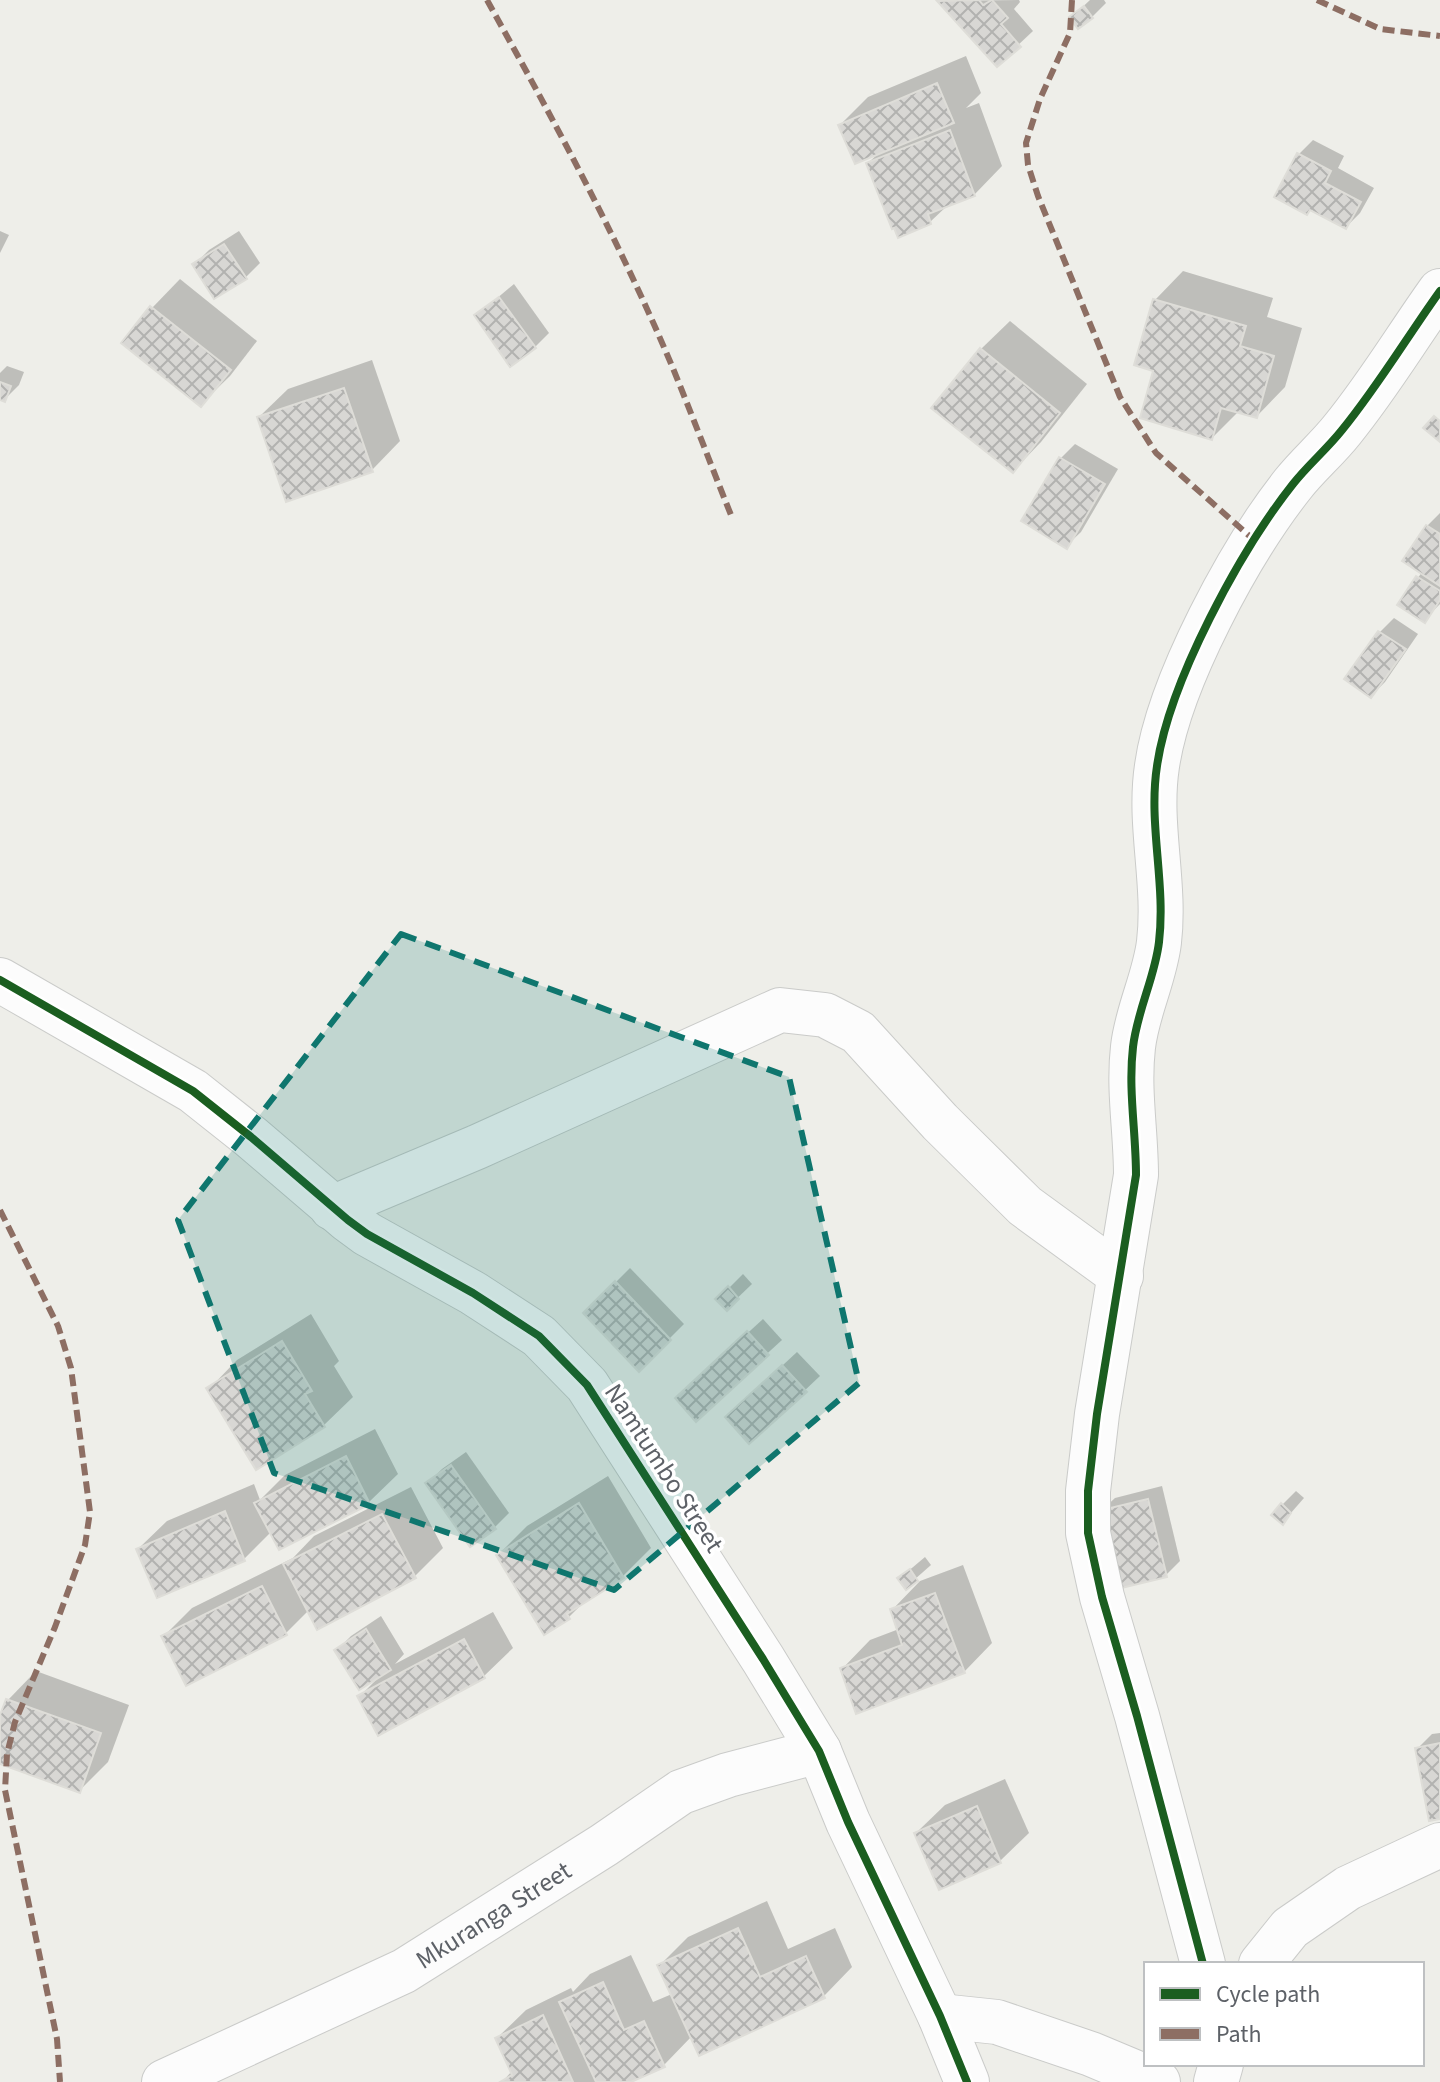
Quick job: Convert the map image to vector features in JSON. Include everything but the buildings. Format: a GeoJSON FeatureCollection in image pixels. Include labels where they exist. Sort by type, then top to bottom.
{"type":"FeatureCollection","features":[{"type":"Feature","properties":{"kind":"street"},"geometry":{"type":"LineString","coordinates":[[1202,1962],[1102,1597],[1088,1533],[1088,1491],[1097,1414],[1136,1175],[1131,1093],[1133,1046],[1159,944],[1162,893],[1155,800],[1156,769],[1164,730],[1194,654],[1259,531],[1294,482],[1341,432],[1440,291]]}},
{"type":"Feature","properties":{"kind":"street","name":"Namtumbo Street"},"geometry":{"type":"LineString","coordinates":[[0,980],[193,1091],[332,1208],[367,1234],[473,1293],[539,1336],[587,1385],[756,1647],[819,1751],[848,1822],[940,2016],[967,2082]]}},
{"type":"Feature","properties":{"kind":"street"},"geometry":{"type":"LineString","coordinates":[[332,1208],[477,1147],[780,1010],[825,1015],[858,1032],[940,1122],[1025,1206],[1121,1276]]}},
{"type":"Feature","properties":{"kind":"street","name":"Mkuranga Street"},"geometry":{"type":"LineString","coordinates":[[164,2082],[404,1971],[604,1845],[681,1792],[728,1775],[819,1751]]}},
{"type":"Feature","properties":{"kind":"street"},"geometry":{"type":"LineString","coordinates":[[1263,1962],[1290,1928],[1348,1888],[1440,1845]]}},
{"type":"Feature","properties":{"kind":"street"},"geometry":{"type":"LineString","coordinates":[[940,2016],[997,2022],[1083,2068],[1158,2082]]}},
{"type":"Feature","properties":{"kind":"highlighted area"},"geometry":{"type":"Polygon","coordinates":[[[401,934],[789,1077],[859,1383],[614,1590],[274,1473],[178,1220],[401,934]]]}},
{"type":"Feature","properties":{"kind":"marked path"},"geometry":{"type":"LineString","coordinates":[[487,0],[561,135],[630,272],[672,366],[733,520]]}},
{"type":"Feature","properties":{"kind":"marked path"},"geometry":{"type":"LineString","coordinates":[[1072,0],[1070,33],[1040,99],[1026,143],[1028,165],[1038,196],[1120,397],[1156,453],[1254,540]]}},
{"type":"Feature","properties":{"kind":"marked path"},"geometry":{"type":"LineString","coordinates":[[1317,0],[1380,29],[1440,36]]}},
{"type":"Feature","properties":{"kind":"marked path"},"geometry":{"type":"LineString","coordinates":[[0,1210],[58,1326],[71,1368],[90,1512],[85,1545],[15,1722],[7,1754],[5,1790],[57,2039],[60,2082]]}},
{"type":"Feature","properties":{"kind":"cycle path"},"geometry":{"type":"LineString","coordinates":[[1202,1962],[1102,1597],[1088,1533],[1088,1491],[1097,1414],[1136,1175],[1131,1079],[1133,1047],[1154,968],[1161,920],[1154,810],[1157,766],[1164,733],[1191,658],[1251,545],[1293,484],[1355,413],[1440,291]]}},
{"type":"Feature","properties":{"kind":"cycle path"},"geometry":{"type":"LineString","coordinates":[[0,980],[193,1091],[348,1220],[367,1234],[473,1293],[539,1336],[587,1385],[819,1751],[848,1822],[940,2016],[967,2082]]}}]}
